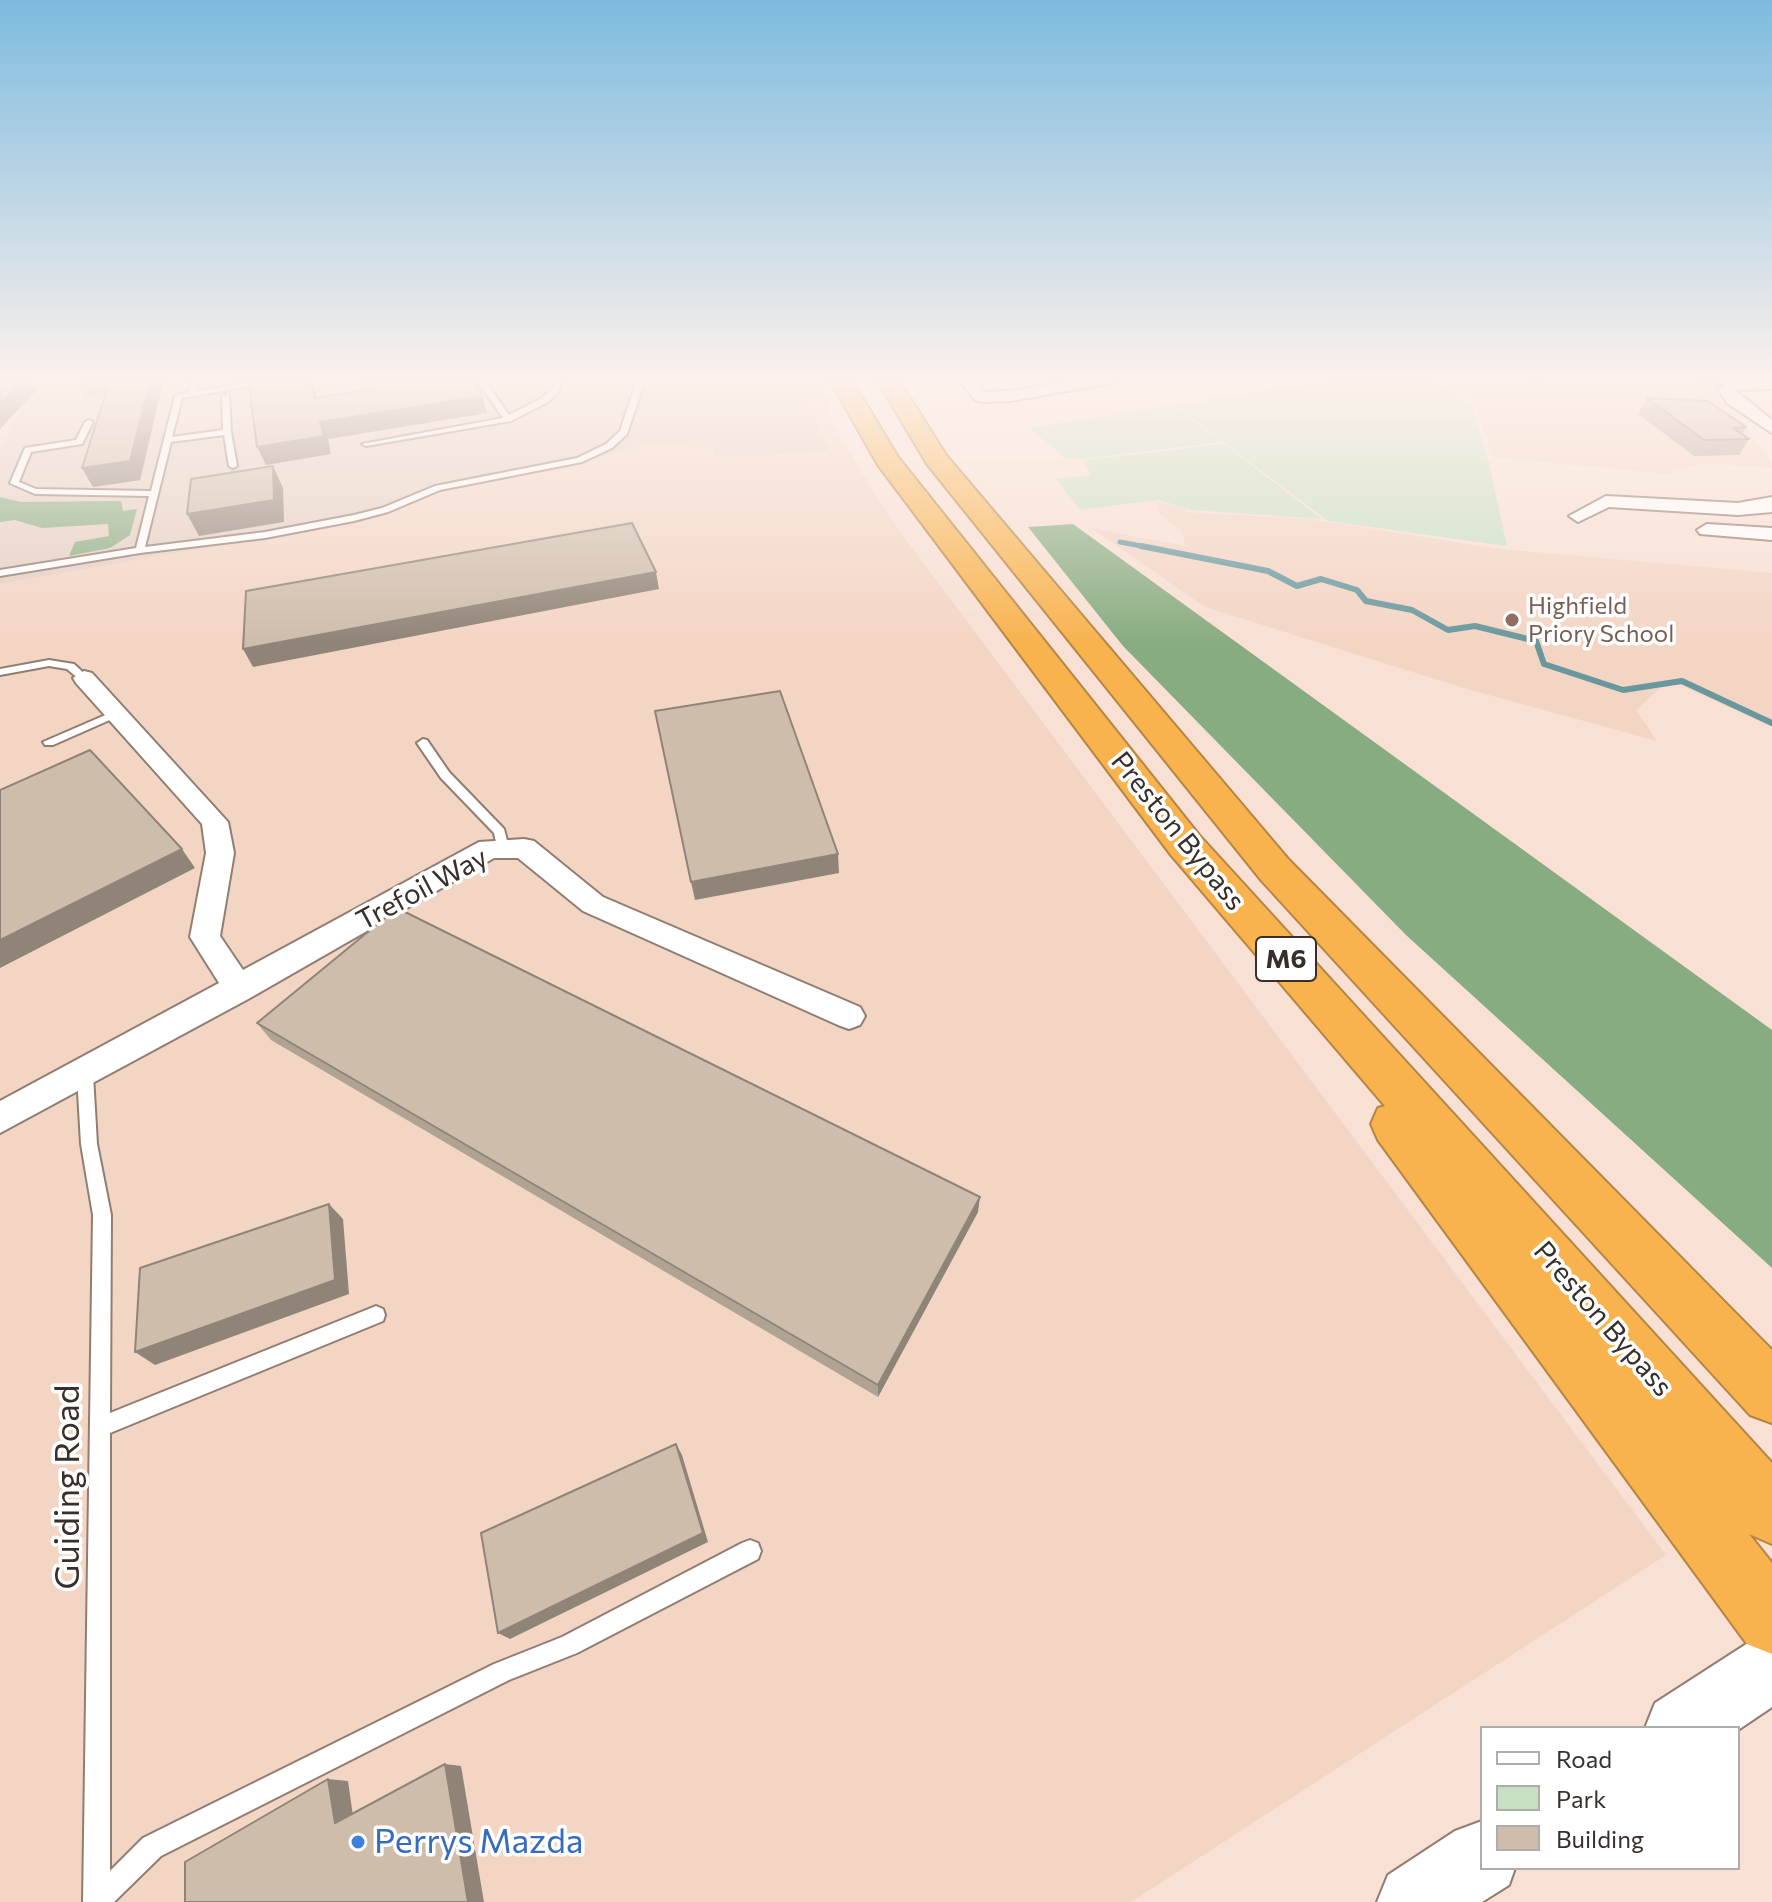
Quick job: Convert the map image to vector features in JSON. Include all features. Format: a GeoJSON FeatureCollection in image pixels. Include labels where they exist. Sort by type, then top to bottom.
{"type":"FeatureCollection","features":[{"type":"Feature","properties":{"kind":"highway","name":"Preston Bypass"},"geometry":{"type":"LineString","coordinates":[[891,466],[1185,845],[1772,1511]]}},
{"type":"Feature","properties":{"kind":"highway","name":"Preston Bypass"},"geometry":{"type":"LineString","coordinates":[[942,466],[1302,898],[1772,1393]]}},
{"type":"Feature","properties":{"kind":"highway","name":"M6"},"geometry":{"type":"LineString","coordinates":[[1185,845],[1772,1619]]}},
{"type":"Feature","properties":{"kind":"highway","name":"M6"},"geometry":{"type":"LineString","coordinates":[[1302,898],[1772,1349]]}},
{"type":"Feature","properties":{"kind":"main road"},"geometry":{"type":"LineString","coordinates":[[1683,1726],[1772,1667]]}},
{"type":"Feature","properties":{"kind":"main road"},"geometry":{"type":"LineString","coordinates":[[1415,1902],[1480,1859]]}},
{"type":"Feature","properties":{"kind":"street"},"geometry":{"type":"LineString","coordinates":[[1578,516],[1606,501],[1771,508]]}},
{"type":"Feature","properties":{"kind":"street"},"geometry":{"type":"LineString","coordinates":[[1707,530],[1772,534]]}},
{"type":"Feature","properties":{"kind":"street"},"geometry":{"type":"LineString","coordinates":[[84,678],[215,822],[220,853],[205,937],[239,989]]}},
{"type":"Feature","properties":{"kind":"street","name":"Trefoil Way"},"geometry":{"type":"LineString","coordinates":[[0,1118],[85,1075],[489,849],[524,848],[593,904],[849,1016]]}},
{"type":"Feature","properties":{"kind":"lane"},"geometry":{"type":"LineString","coordinates":[[21,466],[14,483],[35,491],[154,494]]}},
{"type":"Feature","properties":{"kind":"lane"},"geometry":{"type":"LineString","coordinates":[[140,550],[161,466]]}},
{"type":"Feature","properties":{"kind":"lane"},"geometry":{"type":"LineString","coordinates":[[0,573],[140,550],[265,535],[354,518],[385,510],[438,488],[550,466]]}},
{"type":"Feature","properties":{"kind":"lane"},"geometry":{"type":"LineString","coordinates":[[0,672],[49,663],[70,666],[84,678]]}},
{"type":"Feature","properties":{"kind":"lane"},"geometry":{"type":"LineString","coordinates":[[49,742],[117,713]]}},
{"type":"Feature","properties":{"kind":"lane"},"geometry":{"type":"LineString","coordinates":[[423,743],[464,796],[500,832],[503,848]]}},
{"type":"Feature","properties":{"kind":"lane","name":"Guiding Road"},"geometry":{"type":"LineString","coordinates":[[85,1075],[89,1144],[102,1215],[97,1901]]}},
{"type":"Feature","properties":{"kind":"lane"},"geometry":{"type":"LineString","coordinates":[[100,1427],[376,1315]]}},
{"type":"Feature","properties":{"kind":"lane"},"geometry":{"type":"LineString","coordinates":[[97,1901],[152,1847],[502,1672],[569,1645],[750,1551]]}},
{"type":"Feature","properties":{"kind":"shaded area"},"geometry":{"type":"Polygon","coordinates":[[[0,466],[858,466],[892,521],[1666,1555],[1131,1902],[0,1902],[0,466]]]}},
{"type":"Feature","properties":{"kind":"shaded area"},"geometry":{"type":"Polygon","coordinates":[[[0,466],[562,466],[429,493],[371,518],[0,584],[0,466]]]}},
{"type":"Feature","properties":{"kind":"shaded area"},"geometry":{"type":"Polygon","coordinates":[[[1582,466],[1694,466],[1666,474],[1582,466]]]}},
{"type":"Feature","properties":{"kind":"shaded area","name":"Highfield Priory School"},"geometry":{"type":"Polygon","coordinates":[[[1155,502],[1185,508],[1186,512],[1309,519],[1501,549],[1772,573],[1772,727],[1669,680],[1636,710],[1657,741],[1467,689],[1205,607],[1091,528],[1185,546],[1182,531],[1159,513],[1155,502]]]}},
{"type":"Feature","properties":{"kind":"green space"},"geometry":{"type":"Polygon","coordinates":[[[1086,466],[1252,466],[1322,519],[1192,510],[1158,500],[1080,510],[1056,479],[1091,475],[1086,466]]]}},
{"type":"Feature","properties":{"kind":"green space"},"geometry":{"type":"Polygon","coordinates":[[[1255,466],[1489,466],[1507,546],[1328,521],[1255,466]]]}},
{"type":"Feature","properties":{"kind":"green space"},"geometry":{"type":"Polygon","coordinates":[[[0,497],[21,502],[121,501],[123,511],[137,509],[130,535],[110,548],[69,556],[75,542],[109,536],[108,524],[42,528],[15,520],[0,522],[0,497]]]}},
{"type":"Feature","properties":{"kind":"green space"},"geometry":{"type":"Polygon","coordinates":[[[1073,524],[1772,1030],[1772,1268],[1406,935],[1123,646],[1028,527],[1073,524]]]}},
{"type":"Feature","properties":{"kind":"building"},"geometry":{"type":"Polygon","coordinates":[[[273,466],[274,500],[187,514],[191,479],[273,466]]]}},
{"type":"Feature","properties":{"kind":"building"},"geometry":{"type":"Polygon","coordinates":[[[632,523],[656,572],[243,649],[246,591],[632,523]]]}},
{"type":"Feature","properties":{"kind":"building"},"geometry":{"type":"Polygon","coordinates":[[[780,691],[838,854],[691,882],[655,711],[780,691]]]}},
{"type":"Feature","properties":{"kind":"building"},"geometry":{"type":"Polygon","coordinates":[[[90,750],[182,849],[0,940],[0,790],[90,750]]]}},
{"type":"Feature","properties":{"kind":"building"},"geometry":{"type":"Polygon","coordinates":[[[397,908],[980,1197],[878,1385],[257,1023],[397,908]]]}},
{"type":"Feature","properties":{"kind":"building"},"geometry":{"type":"Polygon","coordinates":[[[329,1204],[335,1280],[135,1352],[140,1268],[329,1204]]]}},
{"type":"Feature","properties":{"kind":"building"},"geometry":{"type":"Polygon","coordinates":[[[676,1444],[703,1533],[498,1633],[481,1533],[676,1444]]]}},
{"type":"Feature","properties":{"kind":"building","name":"Perrys Mazda"},"geometry":{"type":"Polygon","coordinates":[[[445,1764],[468,1902],[185,1902],[185,1862],[328,1779],[335,1823],[445,1764]]]}},
{"type":"Feature","properties":{"kind":"waterway"},"geometry":{"type":"LineString","coordinates":[[1120,542],[1152,548]]}},
{"type":"Feature","properties":{"kind":"waterway"},"geometry":{"type":"LineString","coordinates":[[1141,546],[1268,571],[1297,586],[1321,579],[1357,590],[1366,601],[1412,610],[1448,630],[1475,626],[1536,641],[1544,664],[1623,690],[1682,681],[1772,723]]}},
{"type":"Feature","properties":{"kind":"place","name":"Highfield Priory School"},"geometry":{"type":"Point","coordinates":[1512,620]}},
{"type":"Feature","properties":{"kind":"place","name":"Perrys Mazda"},"geometry":{"type":"Point","coordinates":[358,1842]}}]}
